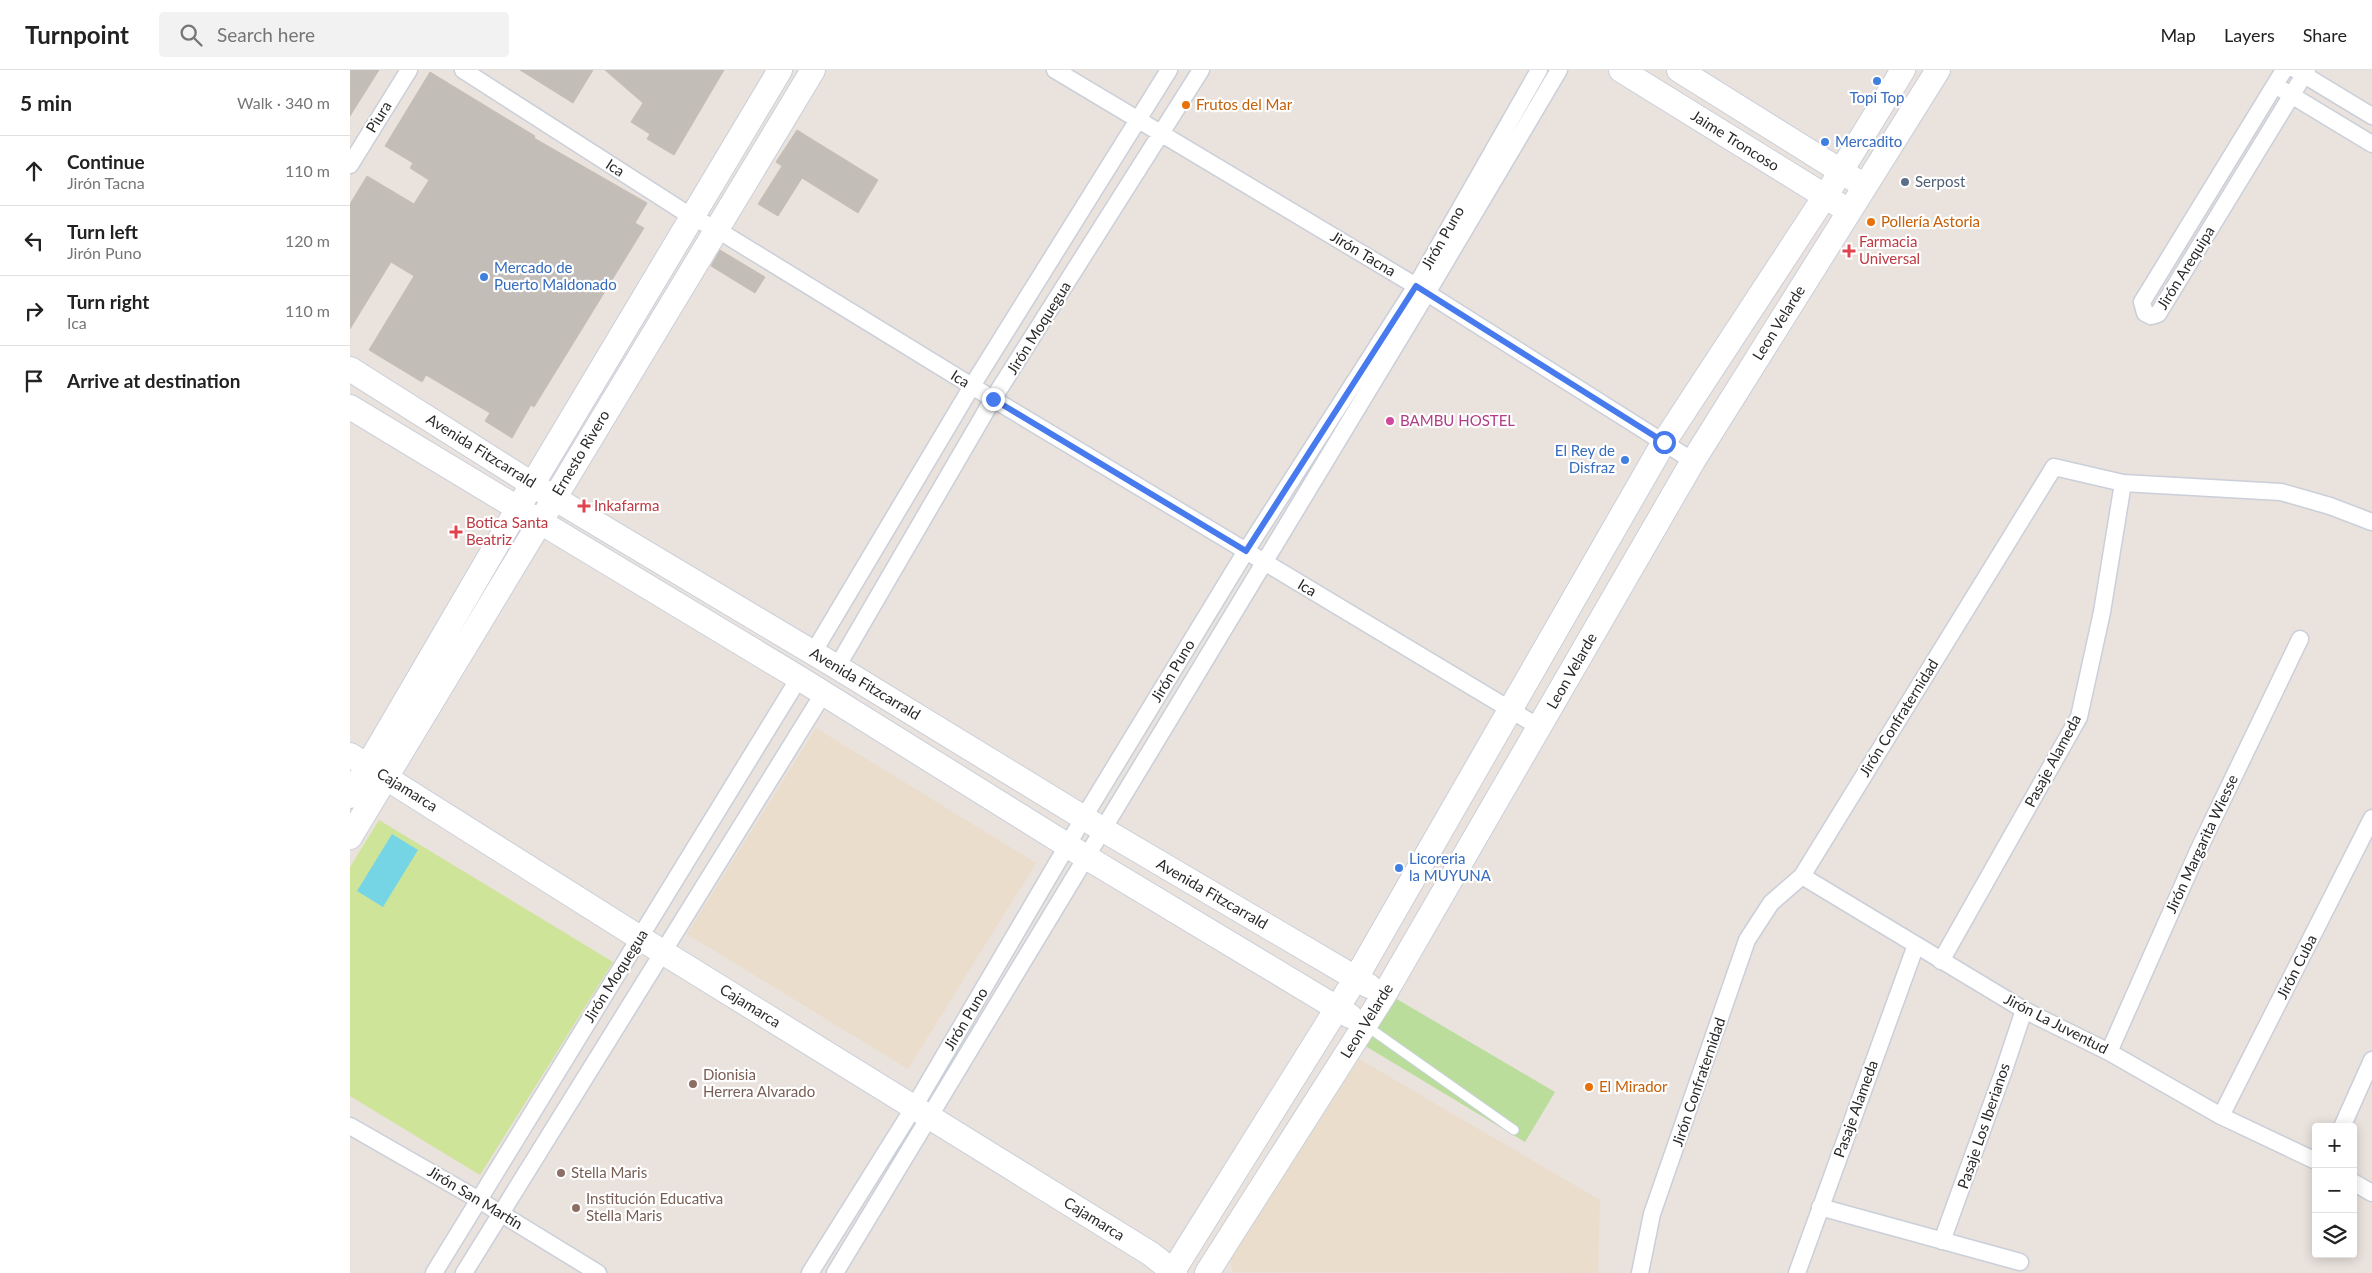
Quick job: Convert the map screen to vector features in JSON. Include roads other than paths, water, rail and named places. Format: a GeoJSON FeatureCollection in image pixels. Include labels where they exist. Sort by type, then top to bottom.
{"type":"FeatureCollection","features":[{"type":"Feature","properties":{"kind":"street","name":"Piura"},"geometry":{"type":"LineString","coordinates":[[350,165],[409,70]]}},
{"type":"Feature","properties":{"kind":"street","name":"Ica"},"geometry":{"type":"LineString","coordinates":[[463,70],[692,217],[716,229],[993,399],[1539,728]]}},
{"type":"Feature","properties":{"kind":"street","name":"Ernesto Rivero"},"geometry":{"type":"LineString","coordinates":[[350,796],[516,510],[780,70]]}},
{"type":"Feature","properties":{"kind":"street","name":"Ernesto Rivero"},"geometry":{"type":"LineString","coordinates":[[350,837],[369,766],[472,636],[813,70]]}},
{"type":"Feature","properties":{"kind":"street","name":"Jirón Tacna"},"geometry":{"type":"LineString","coordinates":[[1055,70],[1422,290],[1693,461]]}},
{"type":"Feature","properties":{"kind":"street","name":"Jirón Moquegua"},"geometry":{"type":"LineString","coordinates":[[813,653],[972,386],[1169,70]]}},
{"type":"Feature","properties":{"kind":"street","name":"Jirón Moquegua"},"geometry":{"type":"LineString","coordinates":[[837,667],[993,399],[1163,133],[1201,70]]}},
{"type":"Feature","properties":{"kind":"street","name":"Jirón Puno"},"geometry":{"type":"LineString","coordinates":[[836,1273],[922,1112],[1078,851],[1246,551],[1422,290],[1539,70]]}},
{"type":"Feature","properties":{"kind":"street","name":"Jirón Puno"},"geometry":{"type":"LineString","coordinates":[[1093,823],[1264,562],[1422,290],[1559,70]]}},
{"type":"Feature","properties":{"kind":"street","name":"Jaime Troncoso"},"geometry":{"type":"LineString","coordinates":[[1621,70],[1849,211]]}},
{"type":"Feature","properties":{"kind":"street","name":"Jaime Troncoso"},"geometry":{"type":"LineString","coordinates":[[1679,70],[1865,186]]}},
{"type":"Feature","properties":{"kind":"street","name":"Leon Velarde"},"geometry":{"type":"LineString","coordinates":[[1176,1269],[1356,978],[1664,442],[1825,197],[1903,70]]}},
{"type":"Feature","properties":{"kind":"street","name":"Leon Velarde"},"geometry":{"type":"LineString","coordinates":[[1210,1272],[1384,995],[1693,461],[1938,70]]}},
{"type":"Feature","properties":{"kind":"street","name":"Jirón Arequipa"},"geometry":{"type":"LineString","coordinates":[[2284,70],[2273,77],[2142,302],[2145,314],[2151,316],[2158,314],[2292,96],[2302,72]]}},
{"type":"Feature","properties":{"kind":"street"},"geometry":{"type":"LineString","coordinates":[[2302,72],[2372,116]]}},
{"type":"Feature","properties":{"kind":"street"},"geometry":{"type":"LineString","coordinates":[[2273,77],[2292,96],[2372,144]]}},
{"type":"Feature","properties":{"kind":"street","name":"Avenida Fitzcarrald"},"geometry":{"type":"LineString","coordinates":[[350,369],[554,498],[1093,823],[1384,995]]}},
{"type":"Feature","properties":{"kind":"street","name":"Avenida Fitzcarrald"},"geometry":{"type":"LineString","coordinates":[[350,408],[516,510],[799,678],[1078,851],[1365,1025]]}},
{"type":"Feature","properties":{"kind":"street","name":"Jirón Confraternidad"},"geometry":{"type":"LineString","coordinates":[[1640,1273],[1652,1214],[1747,940],[1771,902],[1802,876],[2054,467],[2123,483],[2281,492],[2330,506],[2372,522]]}},
{"type":"Feature","properties":{"kind":"street","name":"Pasaje Alameda"},"geometry":{"type":"LineString","coordinates":[[1941,961],[2079,717],[2102,612],[2123,483]]}},
{"type":"Feature","properties":{"kind":"street"},"geometry":{"type":"LineString","coordinates":[[451,624],[472,636]]}},
{"type":"Feature","properties":{"kind":"street","name":"Jirón Margarita Wiesse"},"geometry":{"type":"LineString","coordinates":[[2109,1052],[2198,851],[2300,639]]}},
{"type":"Feature","properties":{"kind":"street","name":"Jirón Moquegua"},"geometry":{"type":"LineString","coordinates":[[434,1273],[799,678]]}},
{"type":"Feature","properties":{"kind":"street","name":"Jirón Moquegua"},"geometry":{"type":"LineString","coordinates":[[464,1273],[823,694]]}},
{"type":"Feature","properties":{"kind":"street","name":"Cajamarca"},"geometry":{"type":"LineString","coordinates":[[369,766],[640,938],[1176,1269]]}},
{"type":"Feature","properties":{"kind":"street","name":"Jirón Cuba"},"geometry":{"type":"LineString","coordinates":[[2221,1116],[2372,818]]}},
{"type":"Feature","properties":{"kind":"street","name":"Jirón La Juventud"},"geometry":{"type":"LineString","coordinates":[[1802,876],[2024,1010],[2109,1052],[2221,1116],[2312,1159]]}},
{"type":"Feature","properties":{"kind":"street","name":"Pasaje Alameda"},"geometry":{"type":"LineString","coordinates":[[1797,1273],[1916,945]]}},
{"type":"Feature","properties":{"kind":"street","name":"Pasaje Los Iberianos"},"geometry":{"type":"LineString","coordinates":[[1942,1241],[2024,1010]]}},
{"type":"Feature","properties":{"kind":"street"},"geometry":{"type":"LineString","coordinates":[[2344,1123],[2372,1060]]}},
{"type":"Feature","properties":{"kind":"street","name":"Jirón Puno"},"geometry":{"type":"LineString","coordinates":[[810,1273],[922,1112]]}},
{"type":"Feature","properties":{"kind":"street","name":"Jirón San Martín"},"geometry":{"type":"LineString","coordinates":[[350,1126],[501,1213],[598,1273]]}},
{"type":"Feature","properties":{"kind":"street"},"geometry":{"type":"LineString","coordinates":[[2357,1184],[2372,1193]]}},
{"type":"Feature","properties":{"kind":"street"},"geometry":{"type":"LineString","coordinates":[[1820,1207],[2020,1262]]}},
{"type":"Feature","properties":{"kind":"street"},"geometry":{"type":"LineString","coordinates":[[1176,1269],[1210,1272]]}},
{"type":"Feature","properties":{"kind":"lane"},"geometry":{"type":"LineString","coordinates":[[1365,1025],[1514,1130]]}},
{"type":"Feature","properties":{"kind":"water"},"geometry":{"type":"Polygon","coordinates":[[[392,834],[418,850],[383,907],[357,891],[392,834]]]}},
{"type":"Feature","properties":{"kind":"place","name":"Topi Top"},"geometry":{"type":"Point","coordinates":[1877,81]}},
{"type":"Feature","properties":{"kind":"place","name":"Frutos del Mar"},"geometry":{"type":"Point","coordinates":[1186,105]}},
{"type":"Feature","properties":{"kind":"place","name":"Mercadito"},"geometry":{"type":"Point","coordinates":[1825,142]}},
{"type":"Feature","properties":{"kind":"place","name":"Serpost"},"geometry":{"type":"Point","coordinates":[1905,182]}},
{"type":"Feature","properties":{"kind":"place","name":"Pollería Astoria"},"geometry":{"type":"Point","coordinates":[1871,222]}},
{"type":"Feature","properties":{"kind":"place","name":"Farmacia Universal"},"geometry":{"type":"Point","coordinates":[1849,251]}},
{"type":"Feature","properties":{"kind":"place","name":"Mercado de Puerto Maldonado"},"geometry":{"type":"Point","coordinates":[484,277]}},
{"type":"Feature","properties":{"kind":"place","name":"BAMBU HOSTEL"},"geometry":{"type":"Point","coordinates":[1390,421]}},
{"type":"Feature","properties":{"kind":"place","name":"El Rey de Disfraz"},"geometry":{"type":"Point","coordinates":[1625,460]}},
{"type":"Feature","properties":{"kind":"place","name":"Inkafarma"},"geometry":{"type":"Point","coordinates":[584,506]}},
{"type":"Feature","properties":{"kind":"place","name":"Botica Santa Beatriz"},"geometry":{"type":"Point","coordinates":[456,532]}},
{"type":"Feature","properties":{"kind":"place","name":"Licoreria la MUYUNA"},"geometry":{"type":"Point","coordinates":[1399,868]}},
{"type":"Feature","properties":{"kind":"place","name":"Dionisia Herrera Alvarado"},"geometry":{"type":"Point","coordinates":[693,1084]}},
{"type":"Feature","properties":{"kind":"place","name":"El Mirador"},"geometry":{"type":"Point","coordinates":[1589,1087]}},
{"type":"Feature","properties":{"kind":"place","name":"Stella Maris"},"geometry":{"type":"Point","coordinates":[561,1173]}},
{"type":"Feature","properties":{"kind":"place","name":"Institución Educativa Stella Maris"},"geometry":{"type":"Point","coordinates":[576,1208]}}]}
